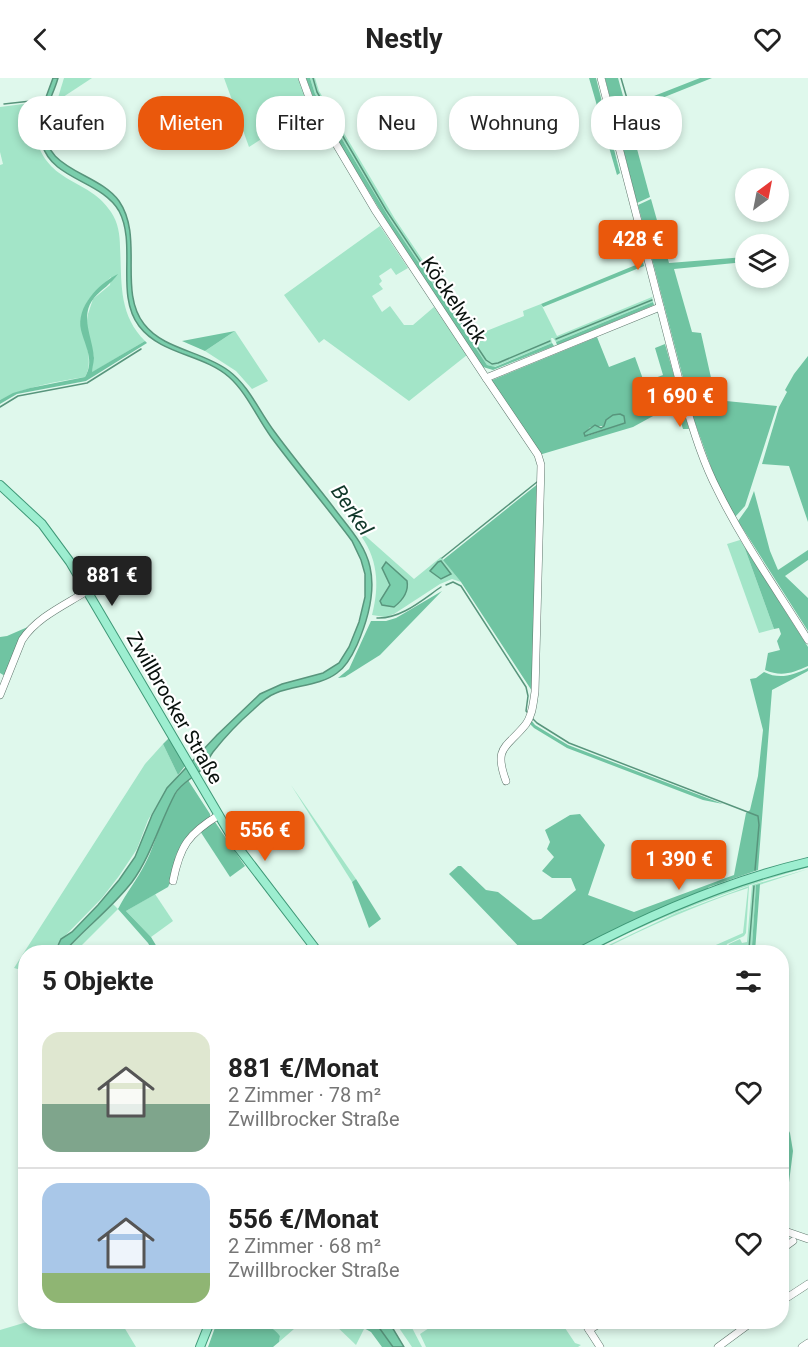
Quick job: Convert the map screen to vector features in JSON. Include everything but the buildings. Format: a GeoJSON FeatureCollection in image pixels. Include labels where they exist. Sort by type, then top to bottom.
{"type":"FeatureCollection","features":[{"type":"Feature","properties":{"kind":"main road","name":"Zwillbrocker Straße"},"geometry":{"type":"LineString","coordinates":[[0,485],[42,524],[70,562],[249,863],[313,945]]}},
{"type":"Feature","properties":{"kind":"main road"},"geometry":{"type":"LineString","coordinates":[[593,945],[696,898],[808,862]]}},
{"type":"Feature","properties":{"kind":"main road"},"geometry":{"type":"LineString","coordinates":[[200,1347],[207,1329]]}},
{"type":"Feature","properties":{"kind":"street","name":"Köckelwick"},"geometry":{"type":"LineString","coordinates":[[302,78],[310,100],[375,210],[538,455],[541,465],[535,692],[532,712],[526,723],[502,751],[500,761],[506,781]]}},
{"type":"Feature","properties":{"kind":"street"},"geometry":{"type":"LineString","coordinates":[[601,78],[685,403],[716,488],[744,539],[808,639]]}},
{"type":"Feature","properties":{"kind":"street"},"geometry":{"type":"LineString","coordinates":[[486,378],[660,307]]}},
{"type":"Feature","properties":{"kind":"street"},"geometry":{"type":"LineString","coordinates":[[0,695],[27,632],[87,591]]}},
{"type":"Feature","properties":{"kind":"street"},"geometry":{"type":"LineString","coordinates":[[173,881],[177,858],[185,843],[219,815]]}},
{"type":"Feature","properties":{"kind":"street"},"geometry":{"type":"LineString","coordinates":[[789,1232],[808,1239]]}},
{"type":"Feature","properties":{"kind":"street"},"geometry":{"type":"LineString","coordinates":[[789,1244],[793,1241]]}},
{"type":"Feature","properties":{"kind":"street"},"geometry":{"type":"LineString","coordinates":[[789,1296],[808,1284]]}},
{"type":"Feature","properties":{"kind":"street"},"geometry":{"type":"LineString","coordinates":[[718,1347],[742,1329]]}},
{"type":"Feature","properties":{"kind":"street"},"geometry":{"type":"LineString","coordinates":[[589,1330],[600,1347]]}},
{"type":"Feature","properties":{"kind":"street"},"geometry":{"type":"LineString","coordinates":[[802,1347],[808,1343]]}},
{"type":"Feature","properties":{"kind":"shaded area"},"geometry":{"type":"Polygon","coordinates":[[[53,78],[58,78],[51,96],[46,96],[53,78]]]}},
{"type":"Feature","properties":{"kind":"shaded area"},"geometry":{"type":"Polygon","coordinates":[[[64,78],[92,78],[65,96],[59,96],[64,78]]]}},
{"type":"Feature","properties":{"kind":"shaded area"},"geometry":{"type":"Polygon","coordinates":[[[224,78],[298,78],[305,96],[256,96],[256,143],[249,147],[244,133],[244,96],[231,96],[224,78]]]}},
{"type":"Feature","properties":{"kind":"shaded area"},"geometry":{"type":"Polygon","coordinates":[[[306,78],[310,78],[316,96],[313,96],[306,78]]]}},
{"type":"Feature","properties":{"kind":"shaded area"},"geometry":{"type":"Polygon","coordinates":[[[310,78],[315,78],[322,96],[315,94],[310,78]]]}},
{"type":"Feature","properties":{"kind":"shaded area"},"geometry":{"type":"Polygon","coordinates":[[[589,78],[596,78],[601,96],[594,96],[589,78]]]}},
{"type":"Feature","properties":{"kind":"shaded area"},"geometry":{"type":"Polygon","coordinates":[[[605,78],[618,78],[623,96],[610,96],[605,78]]]}},
{"type":"Feature","properties":{"kind":"shaded area"},"geometry":{"type":"Polygon","coordinates":[[[700,78],[712,78],[667,96],[654,96],[700,78]]]}},
{"type":"Feature","properties":{"kind":"shaded area"},"geometry":{"type":"Polygon","coordinates":[[[18,105],[18,150],[40,150],[43,156],[61,174],[93,193],[111,212],[120,238],[123,297],[126,309],[136,331],[145,341],[91,373],[94,357],[86,326],[88,314],[93,299],[110,285],[111,277],[90,297],[85,306],[83,322],[89,360],[85,377],[31,388],[0,400],[0,165],[3,164],[0,152],[0,107],[18,105]]]}},
{"type":"Feature","properties":{"kind":"shaded area"},"geometry":{"type":"Polygon","coordinates":[[[345,135],[395,219],[471,332],[477,330],[479,334],[524,316],[523,311],[541,304],[557,336],[652,297],[653,302],[556,342],[551,338],[552,343],[494,367],[487,365],[391,221],[345,144],[345,135]]]}},
{"type":"Feature","properties":{"kind":"shaded area"},"geometry":{"type":"Polygon","coordinates":[[[345,144],[391,221],[487,365],[495,367],[552,343],[554,346],[493,370],[483,367],[386,220],[343,150],[345,144]]]}},
{"type":"Feature","properties":{"kind":"shaded area"},"geometry":{"type":"Polygon","coordinates":[[[44,150],[51,150],[60,161],[109,191],[119,201],[130,231],[131,280],[136,311],[144,324],[162,340],[219,364],[236,377],[274,431],[360,543],[368,559],[372,577],[370,607],[355,649],[346,664],[340,671],[323,680],[283,690],[270,696],[227,735],[200,771],[177,790],[145,861],[132,882],[71,945],[58,945],[61,939],[72,932],[119,880],[135,857],[152,815],[167,788],[217,735],[260,694],[282,684],[323,673],[339,663],[349,647],[359,622],[365,597],[365,574],[352,541],[271,437],[235,383],[219,369],[159,343],[139,326],[128,299],[126,239],[119,211],[101,193],[66,173],[47,156],[44,150]]]}},
{"type":"Feature","properties":{"kind":"shaded area"},"geometry":{"type":"Polygon","coordinates":[[[610,150],[614,150],[620,173],[617,175],[610,150]]]}},
{"type":"Feature","properties":{"kind":"shaded area"},"geometry":{"type":"Polygon","coordinates":[[[623,150],[637,150],[650,197],[637,203],[623,150]]]}},
{"type":"Feature","properties":{"kind":"shaded area"},"geometry":{"type":"Polygon","coordinates":[[[651,199],[669,263],[735,258],[735,263],[674,269],[692,332],[701,333],[716,400],[777,406],[745,506],[735,517],[715,478],[694,420],[638,205],[651,199]]]}},
{"type":"Feature","properties":{"kind":"shaded area"},"geometry":{"type":"Polygon","coordinates":[[[380,226],[408,268],[396,275],[391,268],[379,276],[382,281],[379,284],[383,289],[372,296],[382,312],[390,306],[404,325],[413,325],[434,307],[467,355],[409,401],[324,339],[319,343],[284,295],[380,226]]]}},
{"type":"Feature","properties":{"kind":"shaded area"},"geometry":{"type":"Polygon","coordinates":[[[643,262],[644,266],[543,307],[541,304],[643,262]]]}},
{"type":"Feature","properties":{"kind":"shaded area"},"geometry":{"type":"Polygon","coordinates":[[[118,274],[94,298],[88,312],[87,320],[94,358],[92,372],[145,341],[147,343],[86,381],[17,394],[0,404],[0,400],[13,393],[85,377],[89,359],[81,330],[82,313],[96,290],[118,274]]]}},
{"type":"Feature","properties":{"kind":"shaded area"},"geometry":{"type":"Polygon","coordinates":[[[653,302],[654,305],[557,345],[556,342],[653,302]]]}},
{"type":"Feature","properties":{"kind":"shaded area"},"geometry":{"type":"Polygon","coordinates":[[[235,331],[268,381],[252,389],[236,371],[205,351],[235,331]]]}},
{"type":"Feature","properties":{"kind":"shaded area"},"geometry":{"type":"Polygon","coordinates":[[[235,331],[205,351],[182,341],[235,331]]]}},
{"type":"Feature","properties":{"kind":"shaded area"},"geometry":{"type":"Polygon","coordinates":[[[597,337],[609,367],[635,357],[644,382],[663,375],[655,348],[665,344],[689,429],[683,429],[675,404],[633,427],[539,455],[490,381],[597,337]],[[619,414],[606,421],[604,426],[589,428],[587,436],[625,423],[624,416],[619,414]]]}},
{"type":"Feature","properties":{"kind":"shaded area"},"geometry":{"type":"Polygon","coordinates":[[[808,356],[808,522],[789,466],[762,464],[779,407],[787,392],[785,390],[808,356]]]}},
{"type":"Feature","properties":{"kind":"shaded area"},"geometry":{"type":"Polygon","coordinates":[[[613,415],[624,416],[625,423],[585,436],[584,433],[595,425],[601,428],[606,420],[613,415]]]}},
{"type":"Feature","properties":{"kind":"shaded area"},"geometry":{"type":"Polygon","coordinates":[[[539,483],[532,691],[461,582],[443,560],[539,483]]]}},
{"type":"Feature","properties":{"kind":"shaded area"},"geometry":{"type":"Polygon","coordinates":[[[754,491],[770,551],[778,570],[808,550],[808,560],[785,576],[808,598],[808,631],[738,521],[748,507],[754,491]]]}},
{"type":"Feature","properties":{"kind":"shaded area"},"geometry":{"type":"Polygon","coordinates":[[[358,532],[361,532],[414,579],[441,557],[461,582],[452,579],[440,584],[394,614],[385,617],[372,615],[375,604],[376,572],[365,542],[358,532]],[[386,562],[382,568],[390,585],[380,601],[382,605],[394,607],[404,595],[407,581],[386,562]]]}},
{"type":"Feature","properties":{"kind":"shaded area"},"geometry":{"type":"Polygon","coordinates":[[[740,540],[774,629],[759,633],[727,544],[740,540]]]}},
{"type":"Feature","properties":{"kind":"shaded area"},"geometry":{"type":"Polygon","coordinates":[[[744,546],[808,647],[808,666],[787,673],[765,670],[768,653],[780,650],[777,641],[781,634],[779,628],[774,629],[744,546]]]}},
{"type":"Feature","properties":{"kind":"shaded area"},"geometry":{"type":"Polygon","coordinates":[[[441,561],[451,574],[441,579],[430,571],[441,561]]]}},
{"type":"Feature","properties":{"kind":"shaded area"},"geometry":{"type":"Polygon","coordinates":[[[386,562],[407,581],[405,595],[394,607],[382,605],[380,601],[390,585],[382,568],[386,562]]]}},
{"type":"Feature","properties":{"kind":"shaded area"},"geometry":{"type":"Polygon","coordinates":[[[442,591],[380,655],[345,677],[338,678],[349,669],[371,621],[396,618],[442,591]]]}},
{"type":"Feature","properties":{"kind":"shaded area"},"geometry":{"type":"Polygon","coordinates":[[[30,626],[16,646],[5,676],[0,673],[0,637],[30,626]]]}},
{"type":"Feature","properties":{"kind":"shaded area"},"geometry":{"type":"Polygon","coordinates":[[[808,668],[808,671],[772,690],[758,870],[709,887],[705,891],[587,945],[517,945],[449,874],[461,866],[486,890],[498,892],[533,920],[541,919],[576,890],[571,878],[552,878],[542,871],[554,857],[547,849],[550,842],[545,830],[570,815],[580,814],[605,845],[588,895],[634,912],[734,875],[746,813],[750,810],[758,776],[763,730],[750,679],[764,672],[776,676],[797,673],[808,668]]]}},
{"type":"Feature","properties":{"kind":"shaded area"},"geometry":{"type":"Polygon","coordinates":[[[531,720],[535,725],[568,745],[723,804],[703,800],[567,748],[534,728],[530,724],[531,720]]]}},
{"type":"Feature","properties":{"kind":"shaded area"},"geometry":{"type":"Polygon","coordinates":[[[169,738],[185,766],[178,775],[163,744],[169,738]]]}},
{"type":"Feature","properties":{"kind":"shaded area"},"geometry":{"type":"Polygon","coordinates":[[[163,744],[178,775],[148,820],[137,849],[102,898],[57,945],[29,945],[145,764],[163,744]]]}},
{"type":"Feature","properties":{"kind":"shaded area"},"geometry":{"type":"Polygon","coordinates":[[[188,780],[210,814],[210,819],[184,842],[176,855],[172,879],[168,887],[126,911],[156,945],[149,945],[118,909],[145,864],[168,807],[180,787],[188,780]]]}},
{"type":"Feature","properties":{"kind":"shaded area"},"geometry":{"type":"Polygon","coordinates":[[[291,785],[356,879],[352,882],[291,785]]]}},
{"type":"Feature","properties":{"kind":"shaded area"},"geometry":{"type":"Polygon","coordinates":[[[215,822],[245,866],[230,877],[200,831],[215,822]]]}},
{"type":"Feature","properties":{"kind":"shaded area"},"geometry":{"type":"Polygon","coordinates":[[[808,864],[808,867],[697,904],[605,945],[597,945],[636,926],[710,895],[808,864]]]}},
{"type":"Feature","properties":{"kind":"shaded area"},"geometry":{"type":"Polygon","coordinates":[[[808,869],[756,886],[752,945],[729,945],[740,939],[742,943],[747,942],[752,885],[808,869]]]}},
{"type":"Feature","properties":{"kind":"shaded area"},"geometry":{"type":"Polygon","coordinates":[[[356,879],[381,919],[369,928],[352,882],[356,879]]]}},
{"type":"Feature","properties":{"kind":"shaded area"},"geometry":{"type":"Polygon","coordinates":[[[760,884],[756,945],[752,945],[756,885],[760,884]]]}},
{"type":"Feature","properties":{"kind":"shaded area"},"geometry":{"type":"Polygon","coordinates":[[[749,886],[746,933],[727,945],[716,945],[743,933],[748,888],[691,909],[609,945],[676,913],[749,886]]]}},
{"type":"Feature","properties":{"kind":"shaded area"},"geometry":{"type":"Polygon","coordinates":[[[155,894],[173,921],[151,937],[126,911],[155,894]]]}},
{"type":"Feature","properties":{"kind":"shaded area"},"geometry":{"type":"Polygon","coordinates":[[[113,904],[118,909],[82,945],[71,945],[113,904]]]}},
{"type":"Feature","properties":{"kind":"shaded area"},"geometry":{"type":"Polygon","coordinates":[[[789,1131],[793,1151],[789,1182],[789,1131]]]}},
{"type":"Feature","properties":{"kind":"shaded area"},"geometry":{"type":"Polygon","coordinates":[[[18,1325],[18,1329],[125,1329],[136,1347],[0,1347],[0,1330],[18,1325]]]}},
{"type":"Feature","properties":{"kind":"shaded area"},"geometry":{"type":"Polygon","coordinates":[[[214,1329],[273,1329],[280,1336],[279,1342],[273,1347],[208,1347],[214,1329]]]}},
{"type":"Feature","properties":{"kind":"shaded area"},"geometry":{"type":"Polygon","coordinates":[[[270,1329],[294,1329],[279,1342],[280,1336],[270,1329]]]}},
{"type":"Feature","properties":{"kind":"shaded area"},"geometry":{"type":"Polygon","coordinates":[[[339,1329],[364,1329],[356,1345],[339,1329]]]}},
{"type":"Feature","properties":{"kind":"shaded area"},"geometry":{"type":"Polygon","coordinates":[[[366,1329],[380,1329],[393,1347],[382,1347],[371,1332],[366,1329]]]}},
{"type":"Feature","properties":{"kind":"shaded area"},"geometry":{"type":"Polygon","coordinates":[[[380,1329],[393,1329],[404,1347],[393,1347],[380,1329]]]}},
{"type":"Feature","properties":{"kind":"shaded area"},"geometry":{"type":"Polygon","coordinates":[[[400,1329],[413,1329],[422,1347],[412,1347],[400,1329]]]}},
{"type":"Feature","properties":{"kind":"shaded area"},"geometry":{"type":"Polygon","coordinates":[[[428,1329],[566,1329],[575,1343],[581,1345],[578,1347],[426,1347],[420,1334],[428,1329]]]}},
{"type":"Feature","properties":{"kind":"waterway"},"geometry":{"type":"LineString","coordinates":[[313,78],[317,92],[386,210],[486,360],[492,364],[498,363],[550,341]]}},
{"type":"Feature","properties":{"kind":"waterway"},"geometry":{"type":"LineString","coordinates":[[621,78],[626,96]]}},
{"type":"Feature","properties":{"kind":"waterway"},"geometry":{"type":"LineString","coordinates":[[4,104],[18,102]]}},
{"type":"Feature","properties":{"kind":"waterway"},"geometry":{"type":"LineString","coordinates":[[556,339],[652,300]]}},
{"type":"Feature","properties":{"kind":"waterway"},"geometry":{"type":"LineString","coordinates":[[0,407],[18,396],[87,383],[141,349]]}},
{"type":"Feature","properties":{"kind":"waterway"},"geometry":{"type":"LineString","coordinates":[[442,558],[537,482]]}},
{"type":"Feature","properties":{"kind":"waterway"},"geometry":{"type":"LineString","coordinates":[[446,585],[453,582],[461,586],[526,687],[528,696],[526,711],[529,714]]}},
{"type":"Feature","properties":{"kind":"waterway"},"geometry":{"type":"LineString","coordinates":[[377,618],[403,612],[441,587]]}},
{"type":"Feature","properties":{"kind":"waterway"},"geometry":{"type":"LineString","coordinates":[[533,719],[569,743],[758,816],[755,870]]}},
{"type":"Feature","properties":{"kind":"waterway"},"geometry":{"type":"LineString","coordinates":[[749,945],[754,886]]}},
{"type":"Feature","properties":{"kind":"water label","name":"Berkel"},"geometry":{"type":"Point","coordinates":[352,510]}}]}
